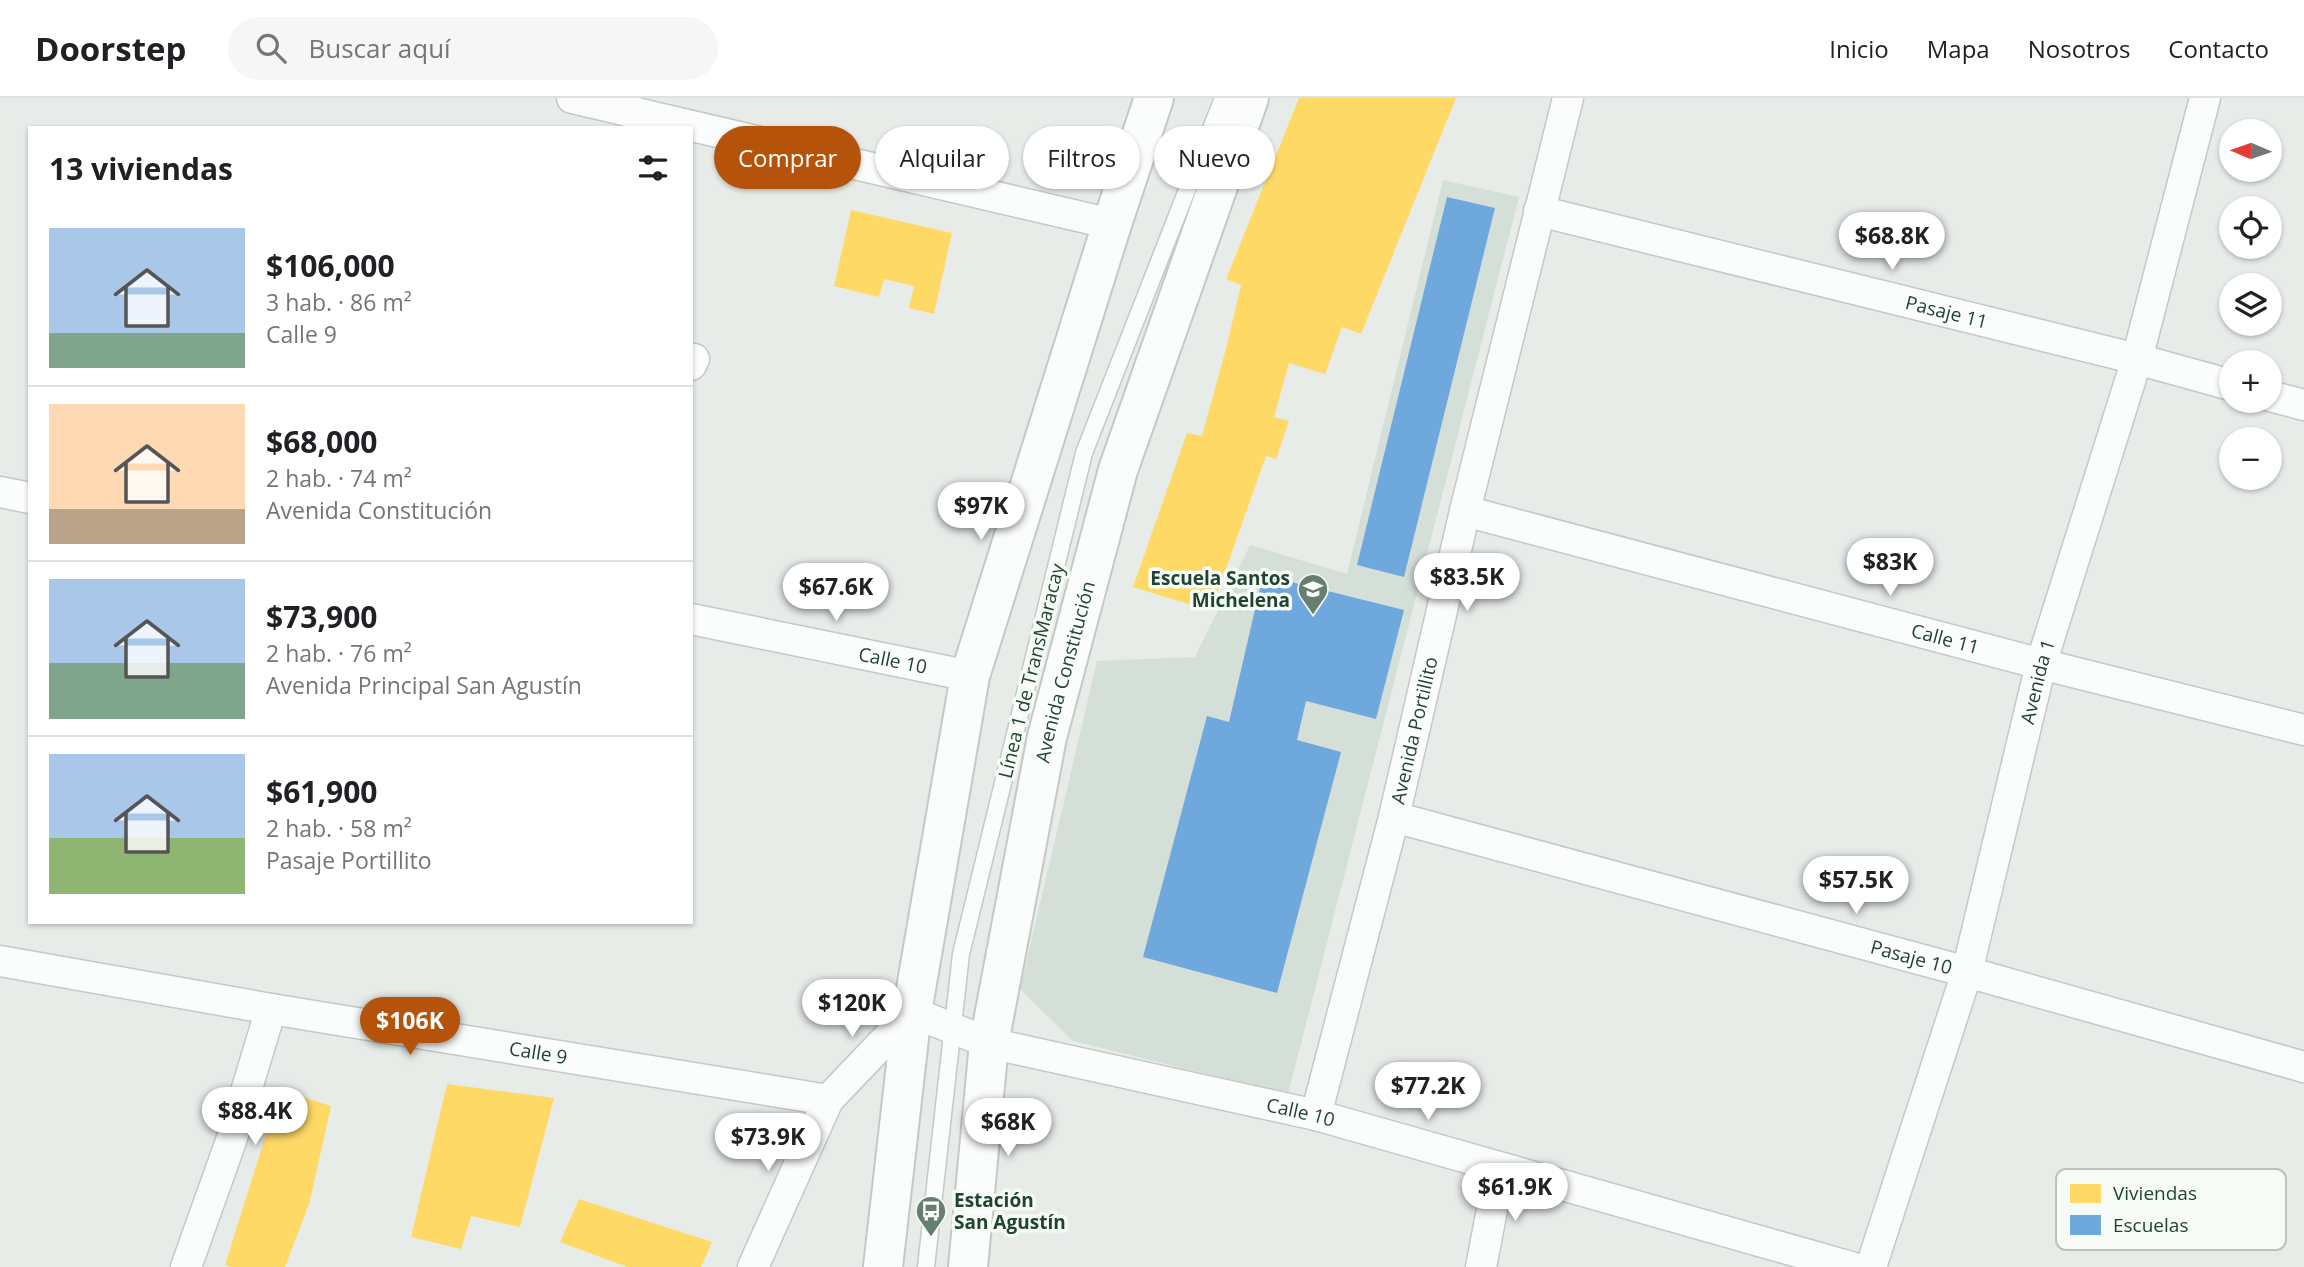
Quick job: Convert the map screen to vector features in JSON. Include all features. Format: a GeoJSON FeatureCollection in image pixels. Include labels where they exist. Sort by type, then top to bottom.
{"type":"FeatureCollection","features":[{"type":"Feature","properties":{"kind":"street"},"geometry":{"type":"LineString","coordinates":[[572,98],[692,126]]}},
{"type":"Feature","properties":{"kind":"street"},"geometry":{"type":"LineString","coordinates":[[883,1267],[912,1012],[970,676],[1154,98]]}},
{"type":"Feature","properties":{"kind":"street","name":"Avenida Constitución"},"geometry":{"type":"LineString","coordinates":[[968,1267],[989,1043],[1047,737],[1118,470],[1249,98]]}},
{"type":"Feature","properties":{"kind":"street","name":"Avenida Portillito"},"geometry":{"type":"LineString","coordinates":[[1315,1115],[1394,817],[1465,511],[1568,98]]}},
{"type":"Feature","properties":{"kind":"street","name":"Avenida 1"},"geometry":{"type":"LineString","coordinates":[[1871,1267],[1967,972],[2041,664],[2137,359],[2205,98]]}},
{"type":"Feature","properties":{"kind":"street"},"geometry":{"type":"LineString","coordinates":[[693,126],[1112,224]]}},
{"type":"Feature","properties":{"kind":"street","name":"Pasaje 11"},"geometry":{"type":"LineString","coordinates":[[1539,211],[2219,382]]}},
{"type":"Feature","properties":{"kind":"street"},"geometry":{"type":"LineString","coordinates":[[2282,399],[2304,405]]}},
{"type":"Feature","properties":{"kind":"street"},"geometry":{"type":"LineString","coordinates":[[0,492],[28,498]]}},
{"type":"Feature","properties":{"kind":"street","name":"Calle 11"},"geometry":{"type":"LineString","coordinates":[[1465,511],[2041,664],[2304,730]]}},
{"type":"Feature","properties":{"kind":"street","name":"Calle 10"},"geometry":{"type":"LineString","coordinates":[[693,619],[970,676]]}},
{"type":"Feature","properties":{"kind":"street","name":"Pasaje 10"},"geometry":{"type":"LineString","coordinates":[[1394,817],[1967,972],[2304,1067]]}},
{"type":"Feature","properties":{"kind":"street","name":"Calle 9"},"geometry":{"type":"LineString","coordinates":[[0,961],[271,1009],[828,1100]]}},
{"type":"Feature","properties":{"kind":"street"},"geometry":{"type":"LineString","coordinates":[[186,1267],[231,1141],[271,1009]]}},
{"type":"Feature","properties":{"kind":"street"},"geometry":{"type":"LineString","coordinates":[[753,1267],[828,1100],[912,1012]]}},
{"type":"Feature","properties":{"kind":"street","name":"Calle 10"},"geometry":{"type":"LineString","coordinates":[[912,1012],[989,1043],[1315,1115],[1851,1267]]}},
{"type":"Feature","properties":{"kind":"street"},"geometry":{"type":"LineString","coordinates":[[1481,1267],[1500,1168]]}},
{"type":"Feature","properties":{"kind":"lane","name":"Línea 1 de TransMaracay"},"geometry":{"type":"LineString","coordinates":[[926,1267],[961,954],[1084,453],[1223,98]]}},
{"type":"Feature","properties":{"kind":"shaded area","name":"Escuela Santos Michelena"},"geometry":{"type":"Polygon","coordinates":[[[1443,180],[1519,197],[1288,1094],[1073,1041],[1020,989],[1097,661],[1195,657],[1250,545],[1347,574],[1443,180]]]}},
{"type":"Feature","properties":{"kind":"building: Viviendas"},"geometry":{"type":"Polygon","coordinates":[[[1299,98],[1456,98],[1361,334],[1342,327],[1325,374],[1289,363],[1274,417],[1289,421],[1276,459],[1266,456],[1211,611],[1133,587],[1187,433],[1202,436],[1241,285],[1226,279],[1262,189],[1275,189],[1275,158],[1299,98]]]}},
{"type":"Feature","properties":{"kind":"building: Viviendas"},"geometry":{"type":"Polygon","coordinates":[[[851,210],[952,233],[934,314],[909,308],[914,286],[884,279],[879,297],[834,286],[851,210]]]}},
{"type":"Feature","properties":{"kind":"building: Viviendas"},"geometry":{"type":"Polygon","coordinates":[[[447,1084],[554,1098],[520,1227],[471,1216],[461,1249],[411,1237],[447,1084]]]}},
{"type":"Feature","properties":{"kind":"building: Viviendas"},"geometry":{"type":"Polygon","coordinates":[[[280,1090],[331,1106],[310,1201],[285,1267],[231,1267],[225,1265],[280,1090]]]}},
{"type":"Feature","properties":{"kind":"building: Viviendas"},"geometry":{"type":"Polygon","coordinates":[[[579,1199],[712,1242],[701,1267],[627,1267],[560,1242],[579,1199]]]}},
{"type":"Feature","properties":{"kind":"building: Escuelas"},"geometry":{"type":"Polygon","coordinates":[[[1447,197],[1495,208],[1404,577],[1357,565],[1447,197]]]}},
{"type":"Feature","properties":{"kind":"building: Escuelas"},"geometry":{"type":"Polygon","coordinates":[[[1263,575],[1404,610],[1376,719],[1306,701],[1297,740],[1341,752],[1277,993],[1143,957],[1207,716],[1229,722],[1263,575]]]}},
{"type":"Feature","properties":{"kind":"place","name":"Escuela Santos Michelena"},"geometry":{"type":"Point","coordinates":[1313,616]}},
{"type":"Feature","properties":{"kind":"place","name":"Estación San Agustín"},"geometry":{"type":"Point","coordinates":[931,1238]}}]}
